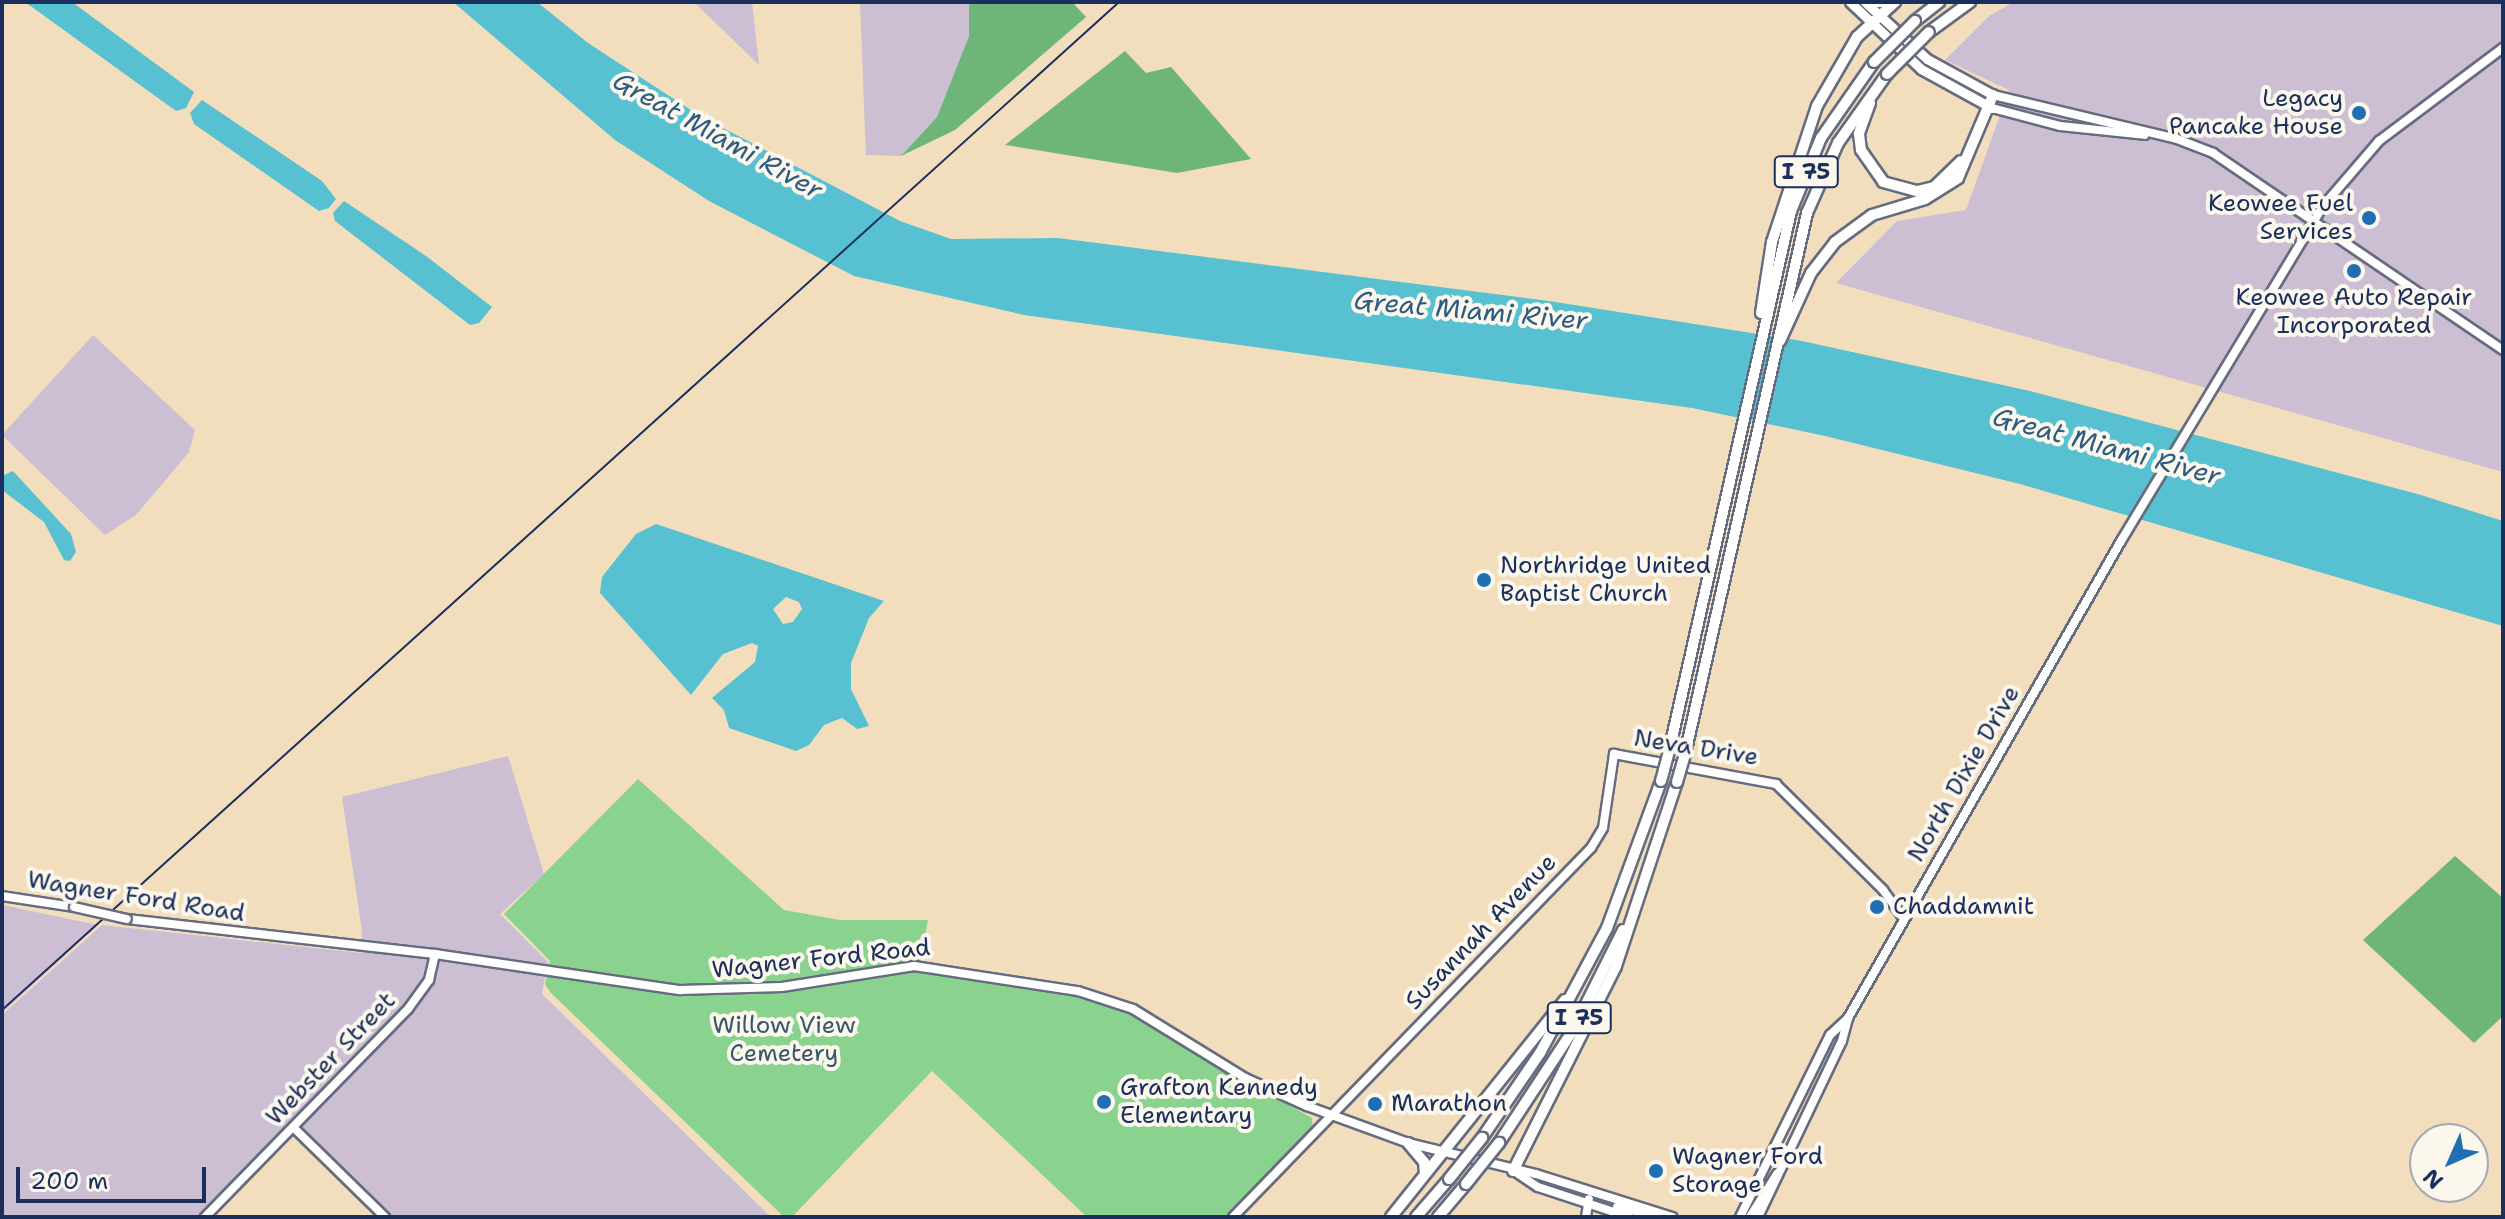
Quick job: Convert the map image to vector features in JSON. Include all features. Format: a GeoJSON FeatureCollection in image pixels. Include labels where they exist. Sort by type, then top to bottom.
{"type":"FeatureCollection","features":[{"type":"Feature","properties":{"kind":"highway"},"geometry":{"type":"LineString","coordinates":[[1874,2],[1892,2]]}},
{"type":"Feature","properties":{"kind":"highway"},"geometry":{"type":"LineString","coordinates":[[1766,296],[1783,203],[1817,106],[1874,20],[1892,2]]}},
{"type":"Feature","properties":{"kind":"highway","name":"I 75"},"geometry":{"type":"LineString","coordinates":[[1416,1217],[1482,1138],[1540,1053],[1622,891],[1670,747],[1759,343],[1766,296],[1791,211],[1810,162],[1834,116],[1874,62],[1939,2]]}},
{"type":"Feature","properties":{"kind":"highway","name":"I 75"},"geometry":{"type":"LineString","coordinates":[[1438,1217],[1499,1143],[1572,1032],[1643,884],[1686,750],[1784,300],[1822,173],[1887,74],[1929,32],[1970,2]]}},
{"type":"Feature","properties":{"kind":"highway"},"geometry":{"type":"LineString","coordinates":[[1877,87],[1863,119],[1861,150],[1874,174],[1898,189],[1917,191],[1947,179],[1959,164],[1989,106]]}},
{"type":"Feature","properties":{"kind":"highway"},"geometry":{"type":"LineString","coordinates":[[1771,361],[1798,298],[1823,257],[1853,227],[1898,205],[1925,199],[1958,178],[1993,95]]}},
{"type":"Feature","properties":{"kind":"highway"},"geometry":{"type":"LineString","coordinates":[[1513,1171],[1616,966],[1643,884]]}},
{"type":"Feature","properties":{"kind":"highway"},"geometry":{"type":"LineString","coordinates":[[1391,1217],[1572,993]]}},
{"type":"Feature","properties":{"kind":"highway"},"geometry":{"type":"LineString","coordinates":[[1408,1143],[1424,1162],[1425,1173]]}},
{"type":"Feature","properties":{"kind":"main road"},"geometry":{"type":"LineString","coordinates":[[1850,2],[1927,59],[1993,95],[2213,153],[2503,350]]}},
{"type":"Feature","properties":{"kind":"main road"},"geometry":{"type":"LineString","coordinates":[[1865,2],[1874,20],[1921,69],[1989,106],[2060,126],[2150,134]]}},
{"type":"Feature","properties":{"kind":"main road","name":"North Dixie Drive"},"geometry":{"type":"LineString","coordinates":[[1758,1217],[1848,1018],[2154,483],[2313,222],[2364,155],[2503,48]]}},
{"type":"Feature","properties":{"kind":"main road","name":"Neva Drive"},"geometry":{"type":"LineString","coordinates":[[1614,754],[1776,784],[1883,890],[1904,919]]}},
{"type":"Feature","properties":{"kind":"main road","name":"Susannah Avenue"},"geometry":{"type":"LineString","coordinates":[[1233,1217],[1591,848],[1603,828],[1614,754]]}},
{"type":"Feature","properties":{"kind":"main road","name":"Wagner Ford Road"},"geometry":{"type":"LineString","coordinates":[[2,896],[195,931],[435,954],[708,991],[782,987],[914,966],[989,974],[1118,1003],[1268,1090],[1408,1143],[1546,1177],[1668,1216]]}},
{"type":"Feature","properties":{"kind":"main road","name":"Webster Street"},"geometry":{"type":"LineString","coordinates":[[205,1217],[408,1009],[429,980],[435,954]]}},
{"type":"Feature","properties":{"kind":"main road","name":"North Dixie Drive"},"geometry":{"type":"LineString","coordinates":[[1740,1217],[1830,1035],[1848,1018]]}},
{"type":"Feature","properties":{"kind":"main road"},"geometry":{"type":"LineString","coordinates":[[293,1127],[385,1217]]}},
{"type":"Feature","properties":{"kind":"main road","name":"Wagner Ford Road"},"geometry":{"type":"LineString","coordinates":[[1513,1171],[1538,1187],[1599,1204],[1629,1217]]}},
{"type":"Feature","properties":{"kind":"main road"},"geometry":{"type":"LineString","coordinates":[[1750,1217],[1768,1182],[1780,1172]]}},
{"type":"Feature","properties":{"kind":"main road"},"geometry":{"type":"LineString","coordinates":[[1546,1177],[1589,1201],[1586,1217]]}},
{"type":"Feature","properties":{"kind":"main road"},"geometry":{"type":"LineString","coordinates":[[1732,1217],[1750,1197]]}},
{"type":"Feature","properties":{"kind":"main road"},"geometry":{"type":"LineString","coordinates":[[1594,1217],[1599,1204],[1668,1216]]}},
{"type":"Feature","properties":{"kind":"shaded area"},"geometry":{"type":"Polygon","coordinates":[[[694,2],[752,2],[759,65],[694,2]]]}},
{"type":"Feature","properties":{"kind":"shaded area"},"geometry":{"type":"Polygon","coordinates":[[[860,2],[969,2],[969,36],[937,117],[901,156],[866,155],[860,2]]]}},
{"type":"Feature","properties":{"kind":"shaded area"},"geometry":{"type":"Polygon","coordinates":[[[2014,2],[2503,2],[2503,472],[1836,283],[1897,221],[1966,210],[2009,90],[1945,60],[1989,16],[2014,2]]]}},
{"type":"Feature","properties":{"kind":"shaded area"},"geometry":{"type":"Polygon","coordinates":[[[93,335],[195,430],[189,452],[136,515],[105,535],[2,435],[93,335]]]}},
{"type":"Feature","properties":{"kind":"shaded area"},"geometry":{"type":"Polygon","coordinates":[[[508,756],[544,874],[500,914],[548,962],[542,994],[771,1217],[387,1217],[291,1125],[200,1217],[2,1217],[2,1015],[102,925],[361,953],[362,931],[342,797],[508,756]]]}},
{"type":"Feature","properties":{"kind":"shaded area"},"geometry":{"type":"Polygon","coordinates":[[[2,905],[98,925],[2,1013],[2,905]]]}},
{"type":"Feature","properties":{"kind":"green space"},"geometry":{"type":"Polygon","coordinates":[[[969,2],[1072,2],[1086,17],[955,130],[901,156],[937,117],[969,36],[969,2]]]}},
{"type":"Feature","properties":{"kind":"green space"},"geometry":{"type":"Polygon","coordinates":[[[1125,51],[1146,73],[1171,67],[1251,159],[1177,173],[1005,145],[1125,51]]]}},
{"type":"Feature","properties":{"kind":"green space","name":"Willow View Cemetery"},"geometry":{"type":"Polygon","coordinates":[[[638,779],[784,910],[840,920],[928,920],[919,969],[1077,995],[1121,1010],[1312,1118],[1313,1129],[1226,1217],[1087,1217],[932,1071],[792,1217],[784,1217],[551,993],[545,984],[550,961],[504,914],[638,779]]]}},
{"type":"Feature","properties":{"kind":"green space"},"geometry":{"type":"Polygon","coordinates":[[[2455,856],[2503,898],[2503,1016],[2474,1043],[2363,940],[2455,856]]]}},
{"type":"Feature","properties":{"kind":"water"},"geometry":{"type":"Polygon","coordinates":[[[25,2],[72,2],[194,92],[186,108],[176,111],[25,2]]]}},
{"type":"Feature","properties":{"kind":"water","name":"Great Miami River"},"geometry":{"type":"Polygon","coordinates":[[[453,2],[537,2],[588,43],[700,116],[900,221],[951,239],[1058,238],[1549,301],[1802,341],[2030,391],[2421,495],[2503,521],[2503,626],[2020,484],[1825,436],[1692,408],[1024,315],[854,276],[709,201],[615,140],[453,2]]]}},
{"type":"Feature","properties":{"kind":"water"},"geometry":{"type":"Polygon","coordinates":[[[202,100],[322,181],[336,199],[329,208],[319,211],[194,124],[190,113],[202,100]]]}},
{"type":"Feature","properties":{"kind":"water"},"geometry":{"type":"Polygon","coordinates":[[[344,201],[426,256],[492,307],[479,323],[470,325],[335,221],[333,213],[344,201]]]}},
{"type":"Feature","properties":{"kind":"water"},"geometry":{"type":"Polygon","coordinates":[[[13,471],[71,534],[76,552],[70,561],[64,560],[44,522],[2,490],[2,476],[13,471]]]}},
{"type":"Feature","properties":{"kind":"water"},"geometry":{"type":"Polygon","coordinates":[[[656,524],[884,601],[869,618],[851,663],[851,689],[869,726],[857,729],[842,718],[824,725],[809,745],[796,751],[729,728],[724,710],[712,698],[755,662],[758,646],[752,643],[723,654],[691,695],[600,593],[602,577],[636,534],[656,524]],[[786,597],[773,609],[783,624],[793,622],[802,609],[799,602],[786,597]]]}},
{"type":"Feature","properties":{"kind":"railway"},"geometry":{"type":"LineString","coordinates":[[2,1010],[1119,2]]}},
{"type":"Feature","properties":{"kind":"place","name":"Legacy Pancake House"},"geometry":{"type":"Point","coordinates":[2359,113]}},
{"type":"Feature","properties":{"kind":"place","name":"Keowee Fuel Services"},"geometry":{"type":"Point","coordinates":[2369,218]}},
{"type":"Feature","properties":{"kind":"place","name":"Keowee Auto Repair Incorporated"},"geometry":{"type":"Point","coordinates":[2354,271]}},
{"type":"Feature","properties":{"kind":"place","name":"Northridge United Baptist Church"},"geometry":{"type":"Point","coordinates":[1484,580]}},
{"type":"Feature","properties":{"kind":"place","name":"Chaddamnit"},"geometry":{"type":"Point","coordinates":[1877,907]}},
{"type":"Feature","properties":{"kind":"place","name":"Grafton Kennedy Elementary"},"geometry":{"type":"Point","coordinates":[1104,1102]}},
{"type":"Feature","properties":{"kind":"place","name":"Marathon"},"geometry":{"type":"Point","coordinates":[1375,1104]}},
{"type":"Feature","properties":{"kind":"place","name":"Wagner Ford Storage"},"geometry":{"type":"Point","coordinates":[1656,1171]}}]}
